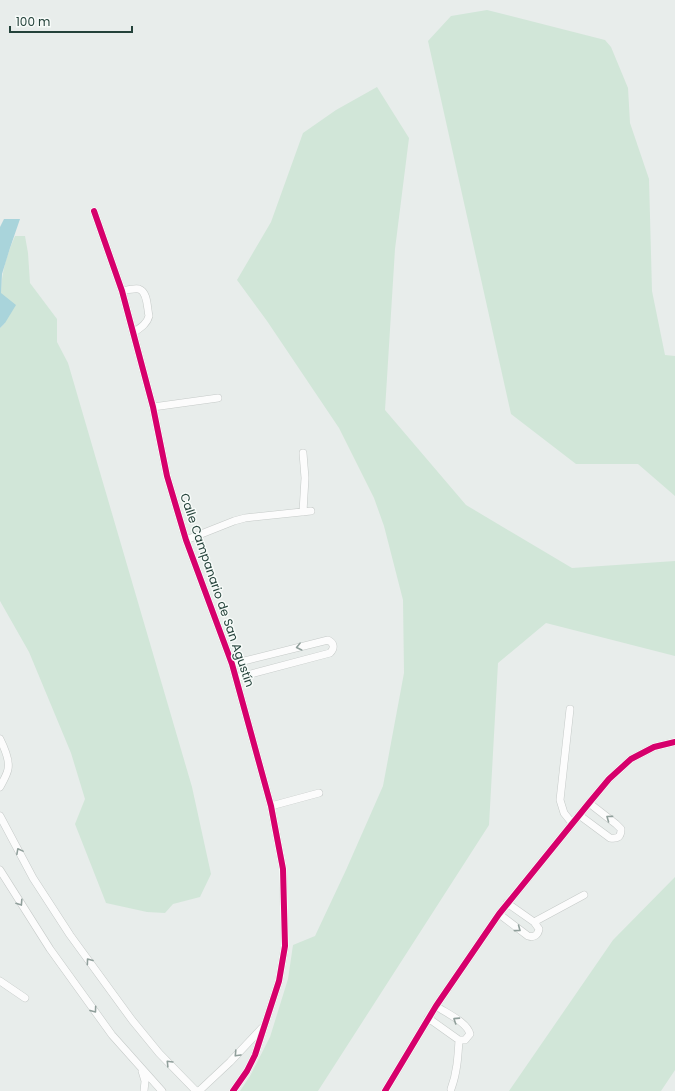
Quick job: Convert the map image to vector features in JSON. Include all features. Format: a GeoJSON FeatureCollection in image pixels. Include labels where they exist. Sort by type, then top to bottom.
{"type":"FeatureCollection","features":[{"type":"Feature","properties":{"kind":"street","name":"Calle Campanario de San Agustín"},"geometry":{"type":"LineString","coordinates":[[94,211],[122,291],[153,407],[167,476],[186,540],[232,664],[271,806],[283,869],[285,946],[279,981],[255,1055],[233,1091]]}},
{"type":"Feature","properties":{"kind":"street"},"geometry":{"type":"LineString","coordinates":[[122,291],[138,289],[145,295],[149,316],[146,323],[133,332]]}},
{"type":"Feature","properties":{"kind":"street"},"geometry":{"type":"LineString","coordinates":[[153,407],[218,398]]}},
{"type":"Feature","properties":{"kind":"street"},"geometry":{"type":"LineString","coordinates":[[303,453],[305,478],[303,512]]}},
{"type":"Feature","properties":{"kind":"street"},"geometry":{"type":"LineString","coordinates":[[186,540],[245,518],[311,511]]}},
{"type":"Feature","properties":{"kind":"street"},"geometry":{"type":"LineString","coordinates":[[232,664],[328,640],[332,642],[334,646],[330,653],[236,678]]}},
{"type":"Feature","properties":{"kind":"street"},"geometry":{"type":"LineString","coordinates":[[570,709],[560,800],[564,813],[572,823]]}},
{"type":"Feature","properties":{"kind":"street"},"geometry":{"type":"LineString","coordinates":[[0,738],[6,751],[8,769],[5,779],[0,787]]}},
{"type":"Feature","properties":{"kind":"street"},"geometry":{"type":"LineString","coordinates":[[384,1091],[428,1018],[499,914],[572,823],[609,779],[631,759],[654,747],[675,742]]}},
{"type":"Feature","properties":{"kind":"street"},"geometry":{"type":"LineString","coordinates":[[271,806],[319,793]]}},
{"type":"Feature","properties":{"kind":"street"},"geometry":{"type":"LineString","coordinates":[[579,815],[610,838],[619,836],[621,829],[589,803]]}},
{"type":"Feature","properties":{"kind":"street"},"geometry":{"type":"LineString","coordinates":[[0,816],[33,878],[70,935],[132,1020],[159,1052],[196,1091]]}},
{"type":"Feature","properties":{"kind":"street"},"geometry":{"type":"LineString","coordinates":[[0,870],[50,949],[112,1035],[162,1091]]}},
{"type":"Feature","properties":{"kind":"street"},"geometry":{"type":"LineString","coordinates":[[534,922],[584,895]]}},
{"type":"Feature","properties":{"kind":"street"},"geometry":{"type":"LineString","coordinates":[[499,914],[528,936],[536,936],[539,929],[534,922],[507,903]]}},
{"type":"Feature","properties":{"kind":"street"},"geometry":{"type":"LineString","coordinates":[[0,981],[25,998]]}},
{"type":"Feature","properties":{"kind":"street"},"geometry":{"type":"LineString","coordinates":[[428,1018],[459,1040],[465,1040],[468,1038],[470,1034],[464,1025],[436,1006]]}},
{"type":"Feature","properties":{"kind":"street","name":"Calle Campanario de San Agustín"},"geometry":{"type":"LineString","coordinates":[[199,1091],[230,1062],[264,1026]]}},
{"type":"Feature","properties":{"kind":"street"},"geometry":{"type":"LineString","coordinates":[[451,1089],[458,1062],[459,1040]]}},
{"type":"Feature","properties":{"kind":"street"},"geometry":{"type":"LineString","coordinates":[[141,1069],[145,1081],[144,1091]]}},
{"type":"Feature","properties":{"kind":"green space"},"geometry":{"type":"Polygon","coordinates":[[[487,10],[605,40],[611,47],[628,88],[630,123],[649,179],[652,291],[665,355],[675,356],[675,496],[638,464],[576,464],[511,414],[428,41],[451,16],[487,10]]]}},
{"type":"Feature","properties":{"kind":"green space"},"geometry":{"type":"Polygon","coordinates":[[[377,87],[409,138],[395,249],[385,410],[466,505],[572,568],[675,561],[675,656],[546,623],[498,663],[489,825],[318,1091],[240,1091],[250,1076],[270,1037],[288,979],[293,945],[315,936],[383,786],[404,673],[403,600],[384,526],[374,498],[339,428],[267,321],[237,280],[271,222],[303,133],[336,110],[377,87]]]}},
{"type":"Feature","properties":{"kind":"green space"},"geometry":{"type":"Polygon","coordinates":[[[15,236],[25,236],[30,283],[57,319],[57,342],[68,363],[192,787],[211,874],[200,897],[173,904],[165,913],[147,912],[106,903],[75,824],[85,799],[71,753],[29,652],[0,601],[0,328],[5,323],[1,300],[1,286],[5,264],[15,236]]]}},
{"type":"Feature","properties":{"kind":"green space"},"geometry":{"type":"Polygon","coordinates":[[[675,877],[675,1070],[661,1091],[509,1091],[613,940],[675,877]]]}},
{"type":"Feature","properties":{"kind":"water"},"geometry":{"type":"Polygon","coordinates":[[[4,219],[20,219],[2,274],[1,293],[16,305],[5,323],[0,328],[0,227],[4,219]]]}},
{"type":"Feature","properties":{"kind":"cycle path"},"geometry":{"type":"LineString","coordinates":[[94,211],[122,291],[153,407],[167,476],[186,540],[232,664],[271,806],[283,869],[285,946],[279,981],[255,1055],[247,1071],[233,1091]]}},
{"type":"Feature","properties":{"kind":"cycle path"},"geometry":{"type":"LineString","coordinates":[[385,1091],[436,1006],[499,914],[589,803],[609,779],[631,759],[654,747],[675,742]]}}]}
